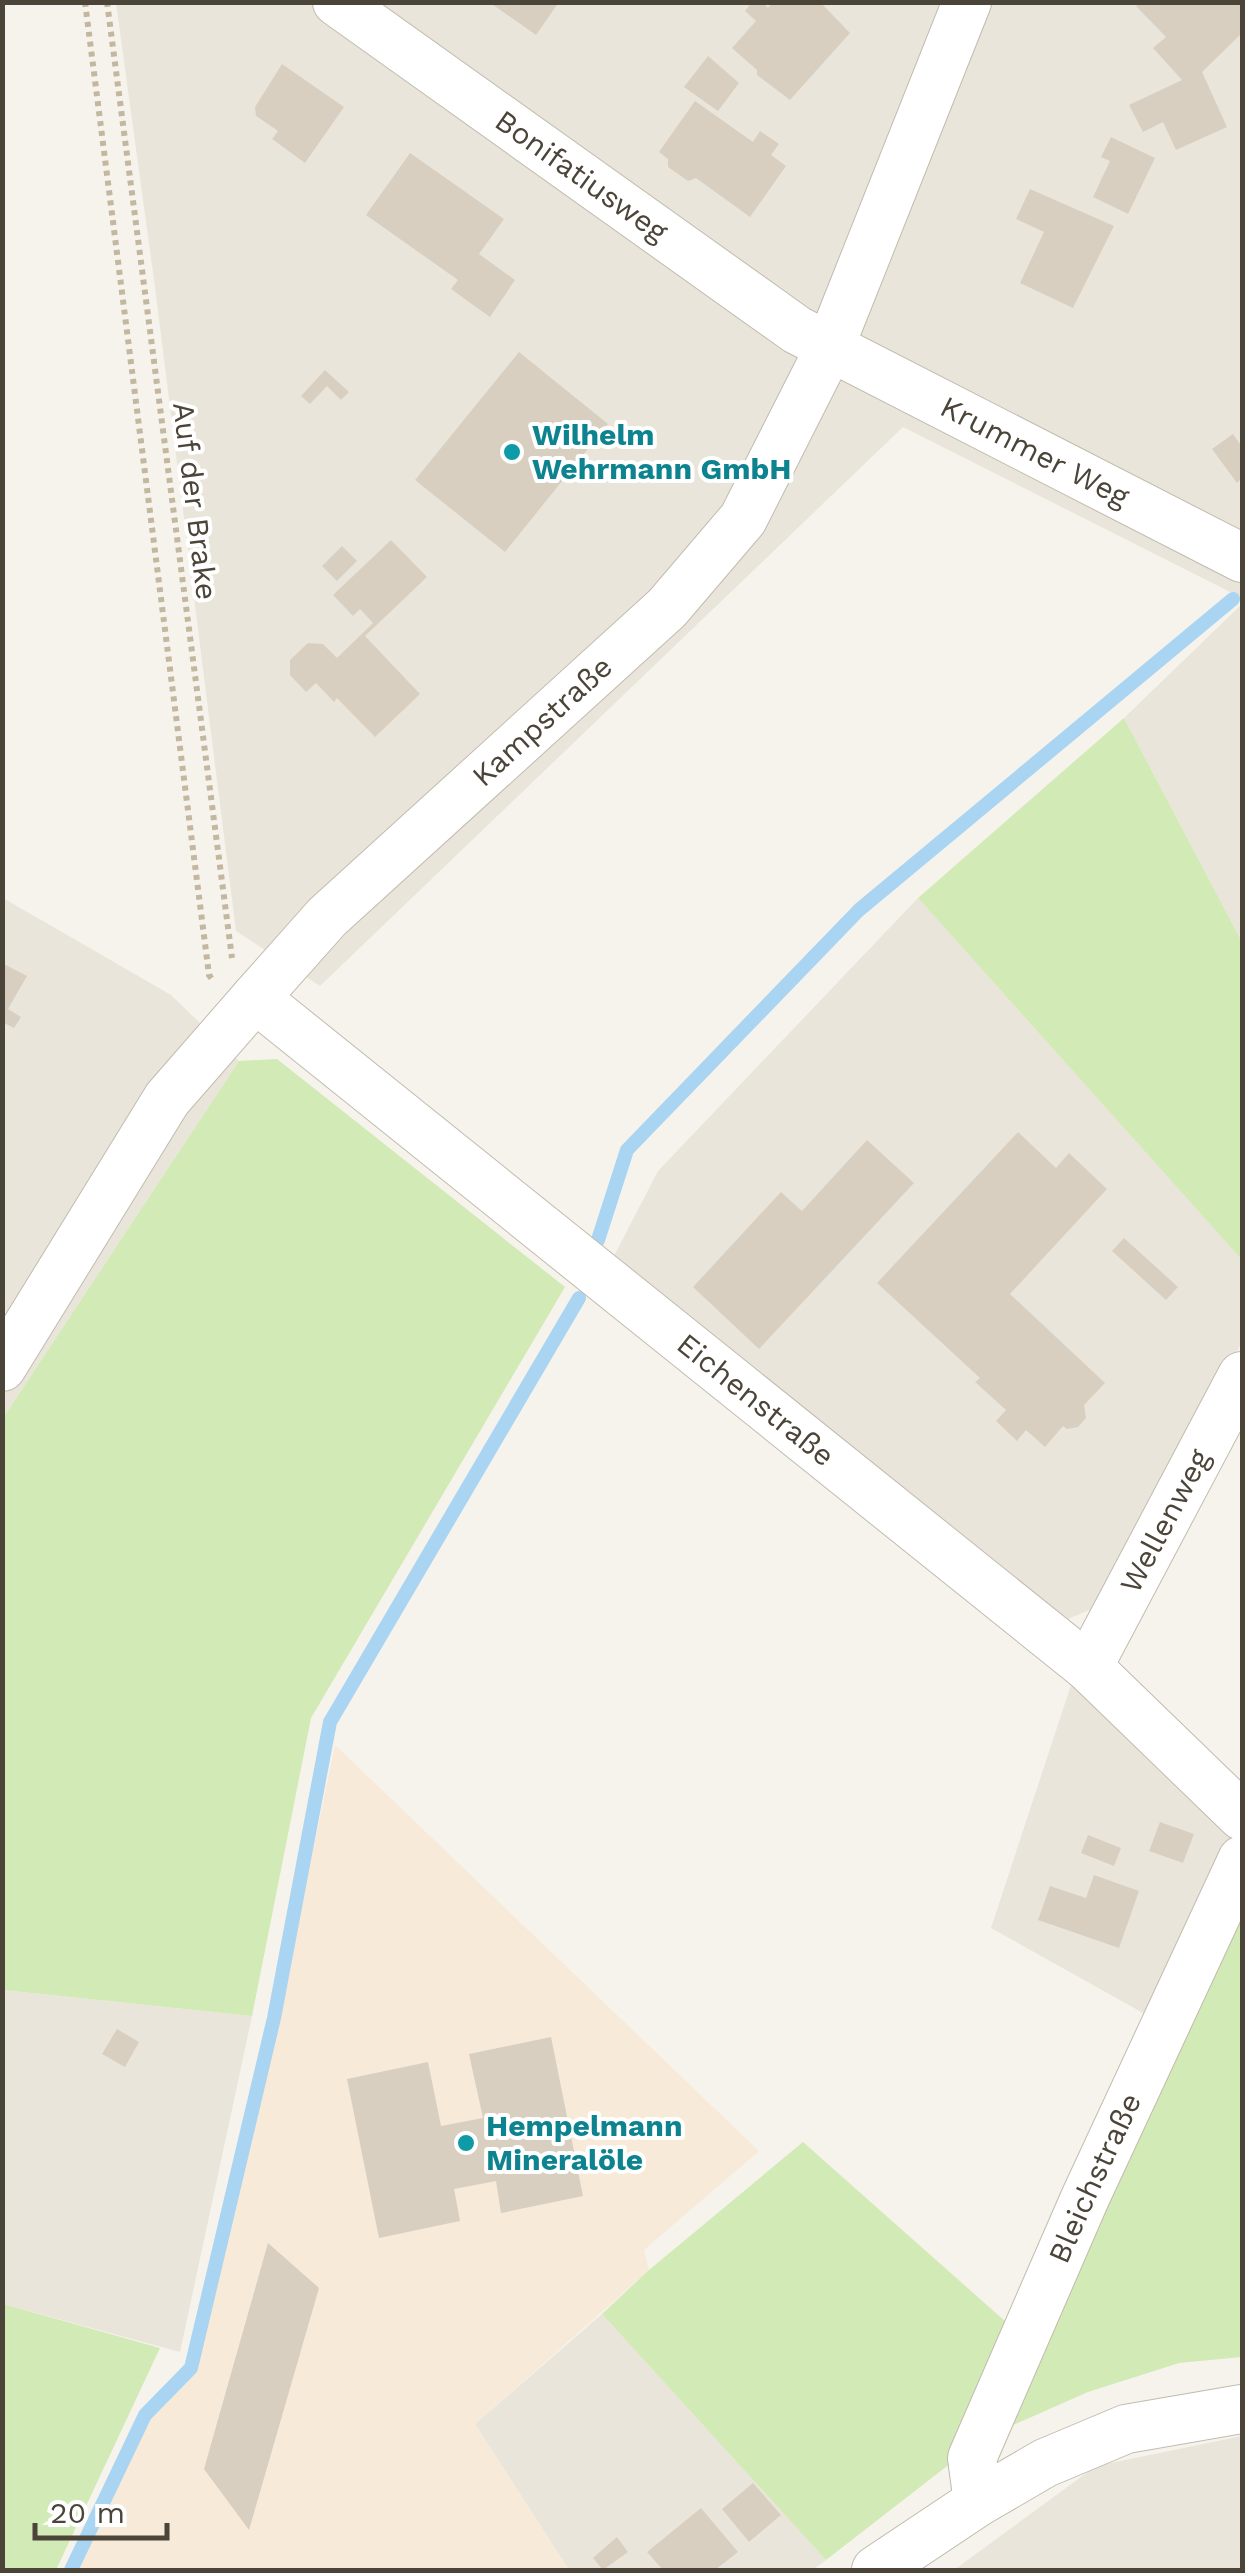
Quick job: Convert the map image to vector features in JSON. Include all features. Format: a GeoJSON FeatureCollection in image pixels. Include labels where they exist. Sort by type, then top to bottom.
{"type":"FeatureCollection","features":[{"type":"Feature","properties":{"kind":"street","name":"Bonifatiusweg"},"geometry":{"type":"LineString","coordinates":[[337,2],[781,319],[829,349]]}},
{"type":"Feature","properties":{"kind":"street","name":"Kampstraße"},"geometry":{"type":"LineString","coordinates":[[2,1367],[236,986],[327,917],[667,608],[743,519],[829,349],[967,2]]}},
{"type":"Feature","properties":{"kind":"street","name":"Krummer Weg"},"geometry":{"type":"LineString","coordinates":[[829,349],[1242,558]]}},
{"type":"Feature","properties":{"kind":"street","name":"Eichenstraße"},"geometry":{"type":"LineString","coordinates":[[236,986],[1088,1667],[1242,1816]]}},
{"type":"Feature","properties":{"kind":"street","name":"Wellenweg"},"geometry":{"type":"LineString","coordinates":[[1088,1667],[1242,1376]]}},
{"type":"Feature","properties":{"kind":"street","name":"Bleichstraße"},"geometry":{"type":"LineString","coordinates":[[978,2502],[972,2458],[1085,2198],[1242,1860]]}},
{"type":"Feature","properties":{"kind":"street"},"geometry":{"type":"LineString","coordinates":[[876,2570],[978,2502],[1045,2464],[1126,2428],[1242,2409]]}},
{"type":"Feature","properties":{"kind":"path"},"geometry":{"type":"LineString","coordinates":[[84,2],[209,975],[236,986]]}},
{"type":"Feature","properties":{"kind":"path","name":"Auf der Brake"},"geometry":{"type":"LineString","coordinates":[[107,2],[236,986]]}},
{"type":"Feature","properties":{"kind":"shaded area"},"geometry":{"type":"Polygon","coordinates":[[[116,3],[1242,3],[1242,598],[903,427],[320,986],[236,931],[116,3]]]}},
{"type":"Feature","properties":{"kind":"shaded area"},"geometry":{"type":"Polygon","coordinates":[[[1242,604],[1242,942],[1124,718],[1242,604]]]}},
{"type":"Feature","properties":{"kind":"shaded area"},"geometry":{"type":"Polygon","coordinates":[[[3,898],[171,995],[239,1061],[3,1418],[3,898]]]}},
{"type":"Feature","properties":{"kind":"shaded area"},"geometry":{"type":"Polygon","coordinates":[[[918,898],[1242,1260],[1242,1342],[1106,1603],[1068,1619],[614,1256],[658,1171],[918,898]]]}},
{"type":"Feature","properties":{"kind":"shaded area"},"geometry":{"type":"Polygon","coordinates":[[[1074,1676],[1239,1840],[1161,2023],[991,1928],[1074,1676]]]}},
{"type":"Feature","properties":{"kind":"shaded area"},"geometry":{"type":"Polygon","coordinates":[[[335,1745],[759,2151],[644,2250],[649,2270],[475,2424],[569,2570],[76,2570],[148,2419],[194,2369],[278,2020],[335,1745]]]}},
{"type":"Feature","properties":{"kind":"shaded area"},"geometry":{"type":"Polygon","coordinates":[[[2,1990],[252,2016],[180,2352],[3,2304],[2,1990]]]}},
{"type":"Feature","properties":{"kind":"shaded area"},"geometry":{"type":"Polygon","coordinates":[[[602,2314],[826,2560],[813,2570],[569,2570],[475,2424],[602,2314]]]}},
{"type":"Feature","properties":{"kind":"shaded area"},"geometry":{"type":"Polygon","coordinates":[[[1242,2436],[1242,2570],[954,2570],[1096,2466],[1242,2436]]]}},
{"type":"Feature","properties":{"kind":"green space"},"geometry":{"type":"Polygon","coordinates":[[[1124,718],[1242,942],[1242,1260],[918,898],[1124,718]]]}},
{"type":"Feature","properties":{"kind":"green space"},"geometry":{"type":"Polygon","coordinates":[[[277,1059],[565,1287],[311,1718],[252,2016],[3,1990],[3,1418],[239,1061],[277,1059]]]}},
{"type":"Feature","properties":{"kind":"green space"},"geometry":{"type":"Polygon","coordinates":[[[1242,1894],[1242,2357],[1179,2363],[1088,2392],[997,2432],[1242,1894]]]}},
{"type":"Feature","properties":{"kind":"green space"},"geometry":{"type":"Polygon","coordinates":[[[803,2142],[1015,2330],[969,2449],[826,2560],[602,2314],[803,2142]]]}},
{"type":"Feature","properties":{"kind":"green space"},"geometry":{"type":"Polygon","coordinates":[[[3,2304],[160,2348],[56,2570],[3,2570],[3,2304]]]}},
{"type":"Feature","properties":{"kind":"building"},"geometry":{"type":"Polygon","coordinates":[[[489,2],[559,2],[536,35],[489,2]]]}},
{"type":"Feature","properties":{"kind":"building"},"geometry":{"type":"Polygon","coordinates":[[[752,2],[762,2],[768,8],[773,2],[821,3],[850,33],[790,100],[757,75],[757,70],[732,48],[756,21],[745,11],[752,2]]]}},
{"type":"Feature","properties":{"kind":"building"},"geometry":{"type":"Polygon","coordinates":[[[1140,2],[1242,4],[1242,33],[1202,72],[1227,127],[1176,150],[1163,122],[1143,132],[1129,105],[1182,80],[1153,48],[1166,37],[1136,6],[1140,2]]]}},
{"type":"Feature","properties":{"kind":"building"},"geometry":{"type":"Polygon","coordinates":[[[708,56],[739,83],[718,111],[684,87],[708,56]]]}},
{"type":"Feature","properties":{"kind":"building"},"geometry":{"type":"Polygon","coordinates":[[[282,64],[344,107],[305,163],[272,139],[278,131],[256,116],[255,107],[282,64]]]}},
{"type":"Feature","properties":{"kind":"building"},"geometry":{"type":"Polygon","coordinates":[[[695,101],[753,142],[760,131],[779,144],[771,155],[786,166],[750,217],[696,178],[688,181],[668,167],[668,159],[659,152],[695,101]]]}},
{"type":"Feature","properties":{"kind":"building"},"geometry":{"type":"Polygon","coordinates":[[[1111,137],[1155,158],[1128,214],[1093,197],[1110,161],[1101,157],[1111,137]]]}},
{"type":"Feature","properties":{"kind":"building"},"geometry":{"type":"Polygon","coordinates":[[[410,153],[504,219],[479,254],[515,280],[490,317],[451,289],[458,280],[366,215],[410,153]]]}},
{"type":"Feature","properties":{"kind":"building"},"geometry":{"type":"Polygon","coordinates":[[[1030,189],[1114,226],[1073,308],[1020,283],[1044,232],[1016,219],[1030,189]]]}},
{"type":"Feature","properties":{"kind":"building","name":"Wilhelm Wehrmann GmbH"},"geometry":{"type":"Polygon","coordinates":[[[519,352],[608,424],[505,552],[415,480],[519,352]]]}},
{"type":"Feature","properties":{"kind":"building"},"geometry":{"type":"Polygon","coordinates":[[[325,370],[349,392],[341,400],[327,386],[310,404],[301,396],[325,370]]]}},
{"type":"Feature","properties":{"kind":"building"},"geometry":{"type":"Polygon","coordinates":[[[1233,434],[1242,447],[1242,478],[1237,483],[1212,449],[1233,434]]]}},
{"type":"Feature","properties":{"kind":"building"},"geometry":{"type":"Polygon","coordinates":[[[391,540],[427,577],[365,636],[420,694],[375,737],[337,698],[334,702],[316,683],[306,692],[290,675],[290,660],[308,643],[323,644],[337,658],[373,623],[360,609],[353,616],[333,595],[391,540]]]}},
{"type":"Feature","properties":{"kind":"building"},"geometry":{"type":"Polygon","coordinates":[[[342,546],[357,561],[337,581],[322,566],[342,546]]]}},
{"type":"Feature","properties":{"kind":"building"},"geometry":{"type":"Polygon","coordinates":[[[2,963],[27,976],[8,1009],[21,1017],[14,1028],[2,1022],[2,963]]]}},
{"type":"Feature","properties":{"kind":"building"},"geometry":{"type":"Polygon","coordinates":[[[1018,1132],[1056,1168],[1069,1153],[1107,1189],[1010,1294],[1105,1383],[1084,1405],[1086,1418],[1078,1427],[1063,1426],[1045,1447],[1026,1430],[1017,1441],[996,1421],[1006,1410],[975,1382],[980,1378],[877,1283],[1018,1132]]]}},
{"type":"Feature","properties":{"kind":"building"},"geometry":{"type":"Polygon","coordinates":[[[867,1140],[914,1183],[759,1349],[693,1287],[781,1192],[802,1211],[867,1140]]]}},
{"type":"Feature","properties":{"kind":"building"},"geometry":{"type":"Polygon","coordinates":[[[1124,1238],[1178,1287],[1166,1300],[1112,1251],[1124,1238]]]}},
{"type":"Feature","properties":{"kind":"building"},"geometry":{"type":"Polygon","coordinates":[[[1160,1822],[1194,1834],[1183,1863],[1149,1851],[1160,1822]]]}},
{"type":"Feature","properties":{"kind":"building"},"geometry":{"type":"Polygon","coordinates":[[[1088,1835],[1121,1848],[1114,1866],[1081,1853],[1088,1835]]]}},
{"type":"Feature","properties":{"kind":"building"},"geometry":{"type":"Polygon","coordinates":[[[1094,1875],[1139,1891],[1119,1948],[1038,1920],[1050,1886],[1086,1898],[1094,1875]]]}},
{"type":"Feature","properties":{"kind":"building"},"geometry":{"type":"Polygon","coordinates":[[[117,2029],[139,2042],[125,2067],[102,2054],[117,2029]]]}},
{"type":"Feature","properties":{"kind":"building","name":"Hempelmann Mineralöle"},"geometry":{"type":"Polygon","coordinates":[[[551,2037],[583,2196],[501,2213],[496,2181],[454,2189],[460,2221],[379,2238],[347,2079],[428,2062],[441,2126],[483,2118],[469,2054],[551,2037]]]}},
{"type":"Feature","properties":{"kind":"building"},"geometry":{"type":"Polygon","coordinates":[[[268,2243],[319,2288],[249,2530],[204,2469],[268,2243]]]}},
{"type":"Feature","properties":{"kind":"building"},"geometry":{"type":"Polygon","coordinates":[[[753,2483],[781,2515],[749,2542],[722,2509],[753,2483]]]}},
{"type":"Feature","properties":{"kind":"building"},"geometry":{"type":"Polygon","coordinates":[[[701,2508],[738,2552],[715,2570],[663,2570],[647,2552],[701,2508]]]}},
{"type":"Feature","properties":{"kind":"building"},"geometry":{"type":"Polygon","coordinates":[[[617,2537],[628,2552],[603,2570],[593,2558],[617,2537]]]}},
{"type":"Feature","properties":{"kind":"waterway"},"geometry":{"type":"LineString","coordinates":[[598,1240],[627,1150],[859,910],[1233,599]]}},
{"type":"Feature","properties":{"kind":"waterway"},"geometry":{"type":"LineString","coordinates":[[71,2570],[145,2415],[191,2368],[274,2018],[330,1722],[579,1298]]}},
{"type":"Feature","properties":{"kind":"place","name":"Wilhelm Wehrmann GmbH"},"geometry":{"type":"Point","coordinates":[512,452]}},
{"type":"Feature","properties":{"kind":"place","name":"Hempelmann Mineralöle"},"geometry":{"type":"Point","coordinates":[466,2143]}}]}
